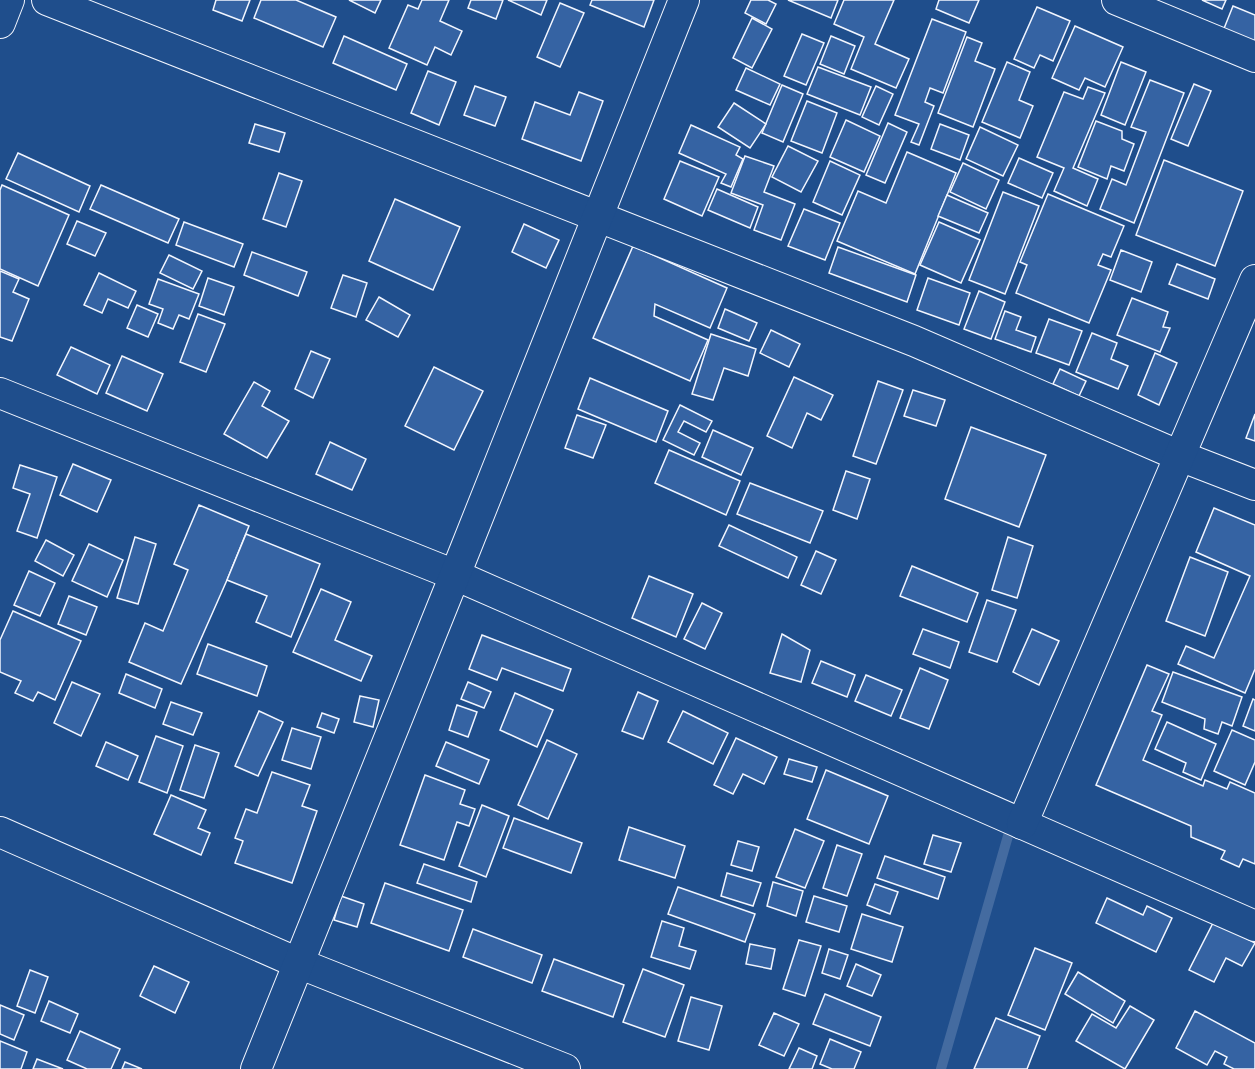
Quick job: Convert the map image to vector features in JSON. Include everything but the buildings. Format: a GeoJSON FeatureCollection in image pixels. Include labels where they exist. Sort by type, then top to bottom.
{"type":"FeatureCollection","features":[{"type":"Feature","properties":{"kind":"street"},"geometry":{"type":"LineString","coordinates":[[0,23],[9,0]]}},
{"type":"Feature","properties":{"kind":"street"},"geometry":{"type":"LineString","coordinates":[[47,0],[914,341],[1179,456],[1255,485]]}},
{"type":"Feature","properties":{"kind":"street"},"geometry":{"type":"LineString","coordinates":[[256,1069],[684,0]]}},
{"type":"Feature","properties":{"kind":"street"},"geometry":{"type":"LineString","coordinates":[[1117,0],[1255,57]]}},
{"type":"Feature","properties":{"kind":"street"},"geometry":{"type":"LineString","coordinates":[[1022,824],[1255,280]]}},
{"type":"Feature","properties":{"kind":"street"},"geometry":{"type":"LineString","coordinates":[[0,393],[455,575],[1255,926]]}},
{"type":"Feature","properties":{"kind":"street"},"geometry":{"type":"LineString","coordinates":[[0,832],[298,963],[565,1069]]}},
{"type":"Feature","properties":{"kind":"waterway"},"geometry":{"type":"LineString","coordinates":[[941,1069],[1010,829]]}}]}
